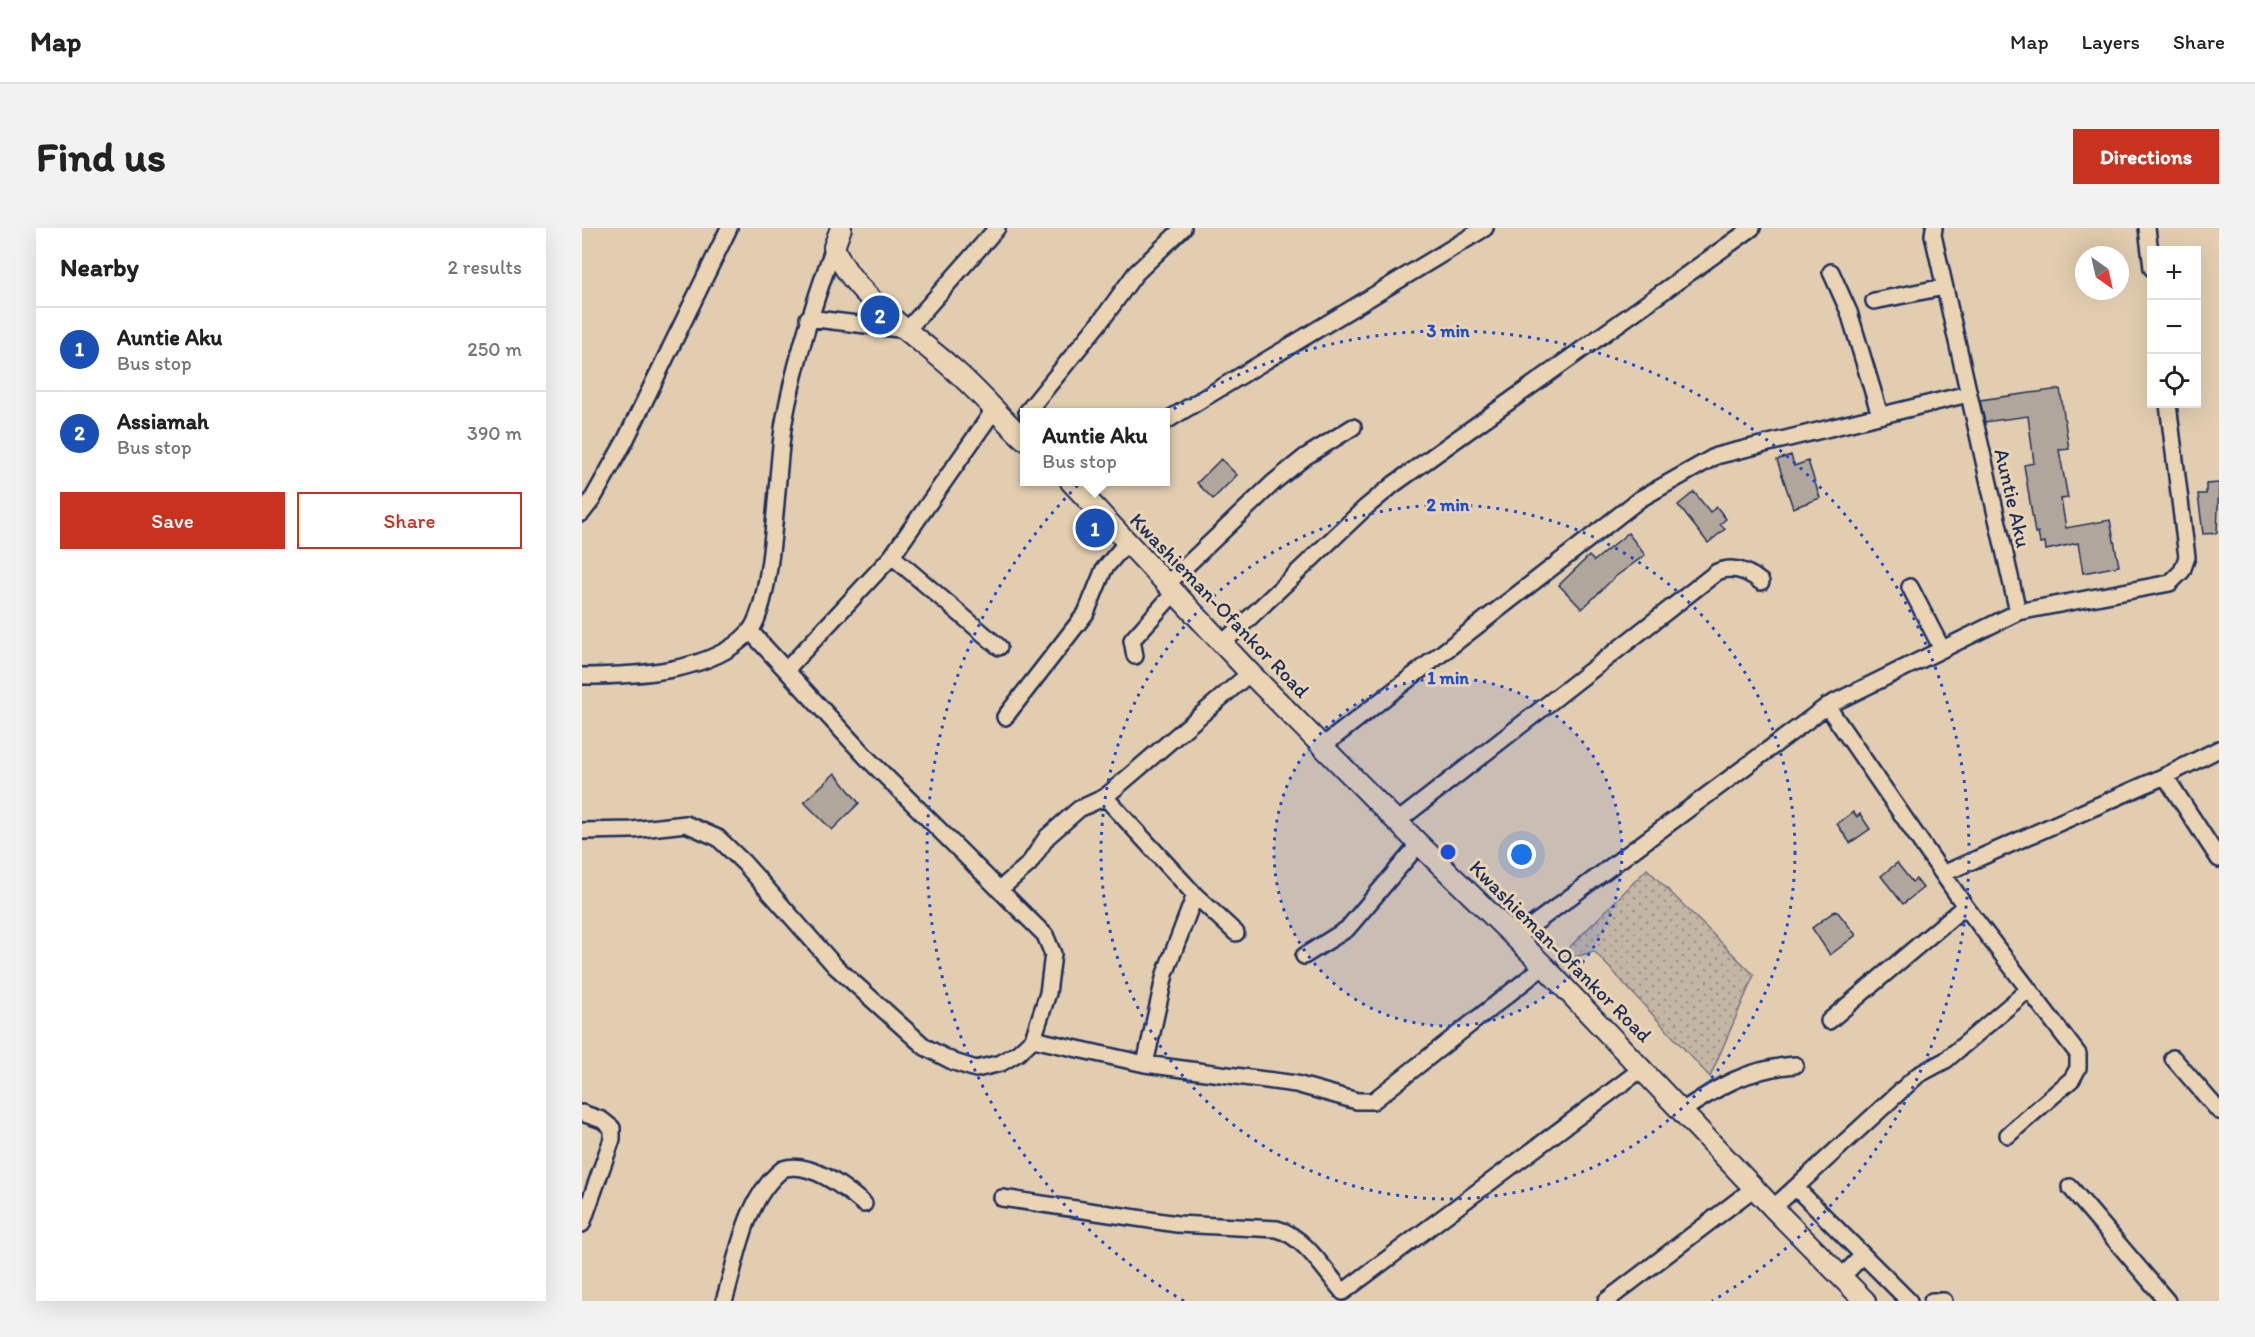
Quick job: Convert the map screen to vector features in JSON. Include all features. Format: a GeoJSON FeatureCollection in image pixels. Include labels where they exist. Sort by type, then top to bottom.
{"type":"FeatureCollection","features":[{"type":"Feature","properties":{"kind":"main road"},"geometry":{"type":"LineString","coordinates":[[841,228],[834,248],[854,281],[954,369],[994,410],[1020,423]]}},
{"type":"Feature","properties":{"kind":"main road","name":"Kwashieman-Ofankor Road"},"geometry":{"type":"LineString","coordinates":[[1075,486],[1250,673],[1324,745],[1419,844],[1544,966],[1643,1068],[1773,1208],[1865,1301]]}},
{"type":"Feature","properties":{"kind":"street"},"geometry":{"type":"LineString","coordinates":[[582,513],[592,500],[625,441],[729,228]]}},
{"type":"Feature","properties":{"kind":"street"},"geometry":{"type":"LineString","coordinates":[[808,318],[907,330],[997,228]]}},
{"type":"Feature","properties":{"kind":"street"},"geometry":{"type":"LineString","coordinates":[[1034,408],[1136,274],[1183,228]]}},
{"type":"Feature","properties":{"kind":"street"},"geometry":{"type":"LineString","coordinates":[[1170,419],[1485,228]]}},
{"type":"Feature","properties":{"kind":"street"},"geometry":{"type":"LineString","coordinates":[[1222,644],[1365,508],[1395,484],[1752,228]]}},
{"type":"Feature","properties":{"kind":"street","name":"Auntie Aku"},"geometry":{"type":"LineString","coordinates":[[1934,228],[1933,236],[1944,287],[2018,612]]}},
{"type":"Feature","properties":{"kind":"street"},"geometry":{"type":"LineString","coordinates":[[2146,228],[2148,246]]}},
{"type":"Feature","properties":{"kind":"street"},"geometry":{"type":"LineString","coordinates":[[582,676],[651,674],[717,654],[750,631],[765,590],[784,423],[808,318],[834,248]]}},
{"type":"Feature","properties":{"kind":"street"},"geometry":{"type":"LineString","coordinates":[[1831,272],[1849,312],[1880,415]]}},
{"type":"Feature","properties":{"kind":"street"},"geometry":{"type":"LineString","coordinates":[[1874,301],[1944,287]]}},
{"type":"Feature","properties":{"kind":"street"},"geometry":{"type":"LineString","coordinates":[[1324,745],[1640,499],[1716,456],[1968,394]]}},
{"type":"Feature","properties":{"kind":"street"},"geometry":{"type":"LineString","coordinates":[[1515,938],[1827,706],[2018,612],[2170,583],[2182,571],[2187,557],[2168,408]]}},
{"type":"Feature","properties":{"kind":"street"},"geometry":{"type":"LineString","coordinates":[[786,670],[892,556],[994,410]]}},
{"type":"Feature","properties":{"kind":"street"},"geometry":{"type":"LineString","coordinates":[[1135,656],[1132,640],[1170,589],[1274,482],[1305,457],[1353,427]]}},
{"type":"Feature","properties":{"kind":"street"},"geometry":{"type":"LineString","coordinates":[[1005,717],[1086,613],[1104,570],[1127,542]]}},
{"type":"Feature","properties":{"kind":"street"},"geometry":{"type":"LineString","coordinates":[[892,556],[999,647]]}},
{"type":"Feature","properties":{"kind":"street"},"geometry":{"type":"LineString","coordinates":[[1398,821],[1717,572],[1727,567],[1750,573],[1761,582]]}},
{"type":"Feature","properties":{"kind":"street"},"geometry":{"type":"LineString","coordinates":[[1910,587],[1942,649]]}},
{"type":"Feature","properties":{"kind":"street"},"geometry":{"type":"LineString","coordinates":[[582,831],[632,830],[686,824],[718,838],[744,863],[835,966],[925,1047],[954,1062],[976,1069],[1001,1062],[1018,1053],[1033,1039],[1048,993],[1053,954],[1046,935],[860,750],[750,631]]}},
{"type":"Feature","properties":{"kind":"street"},"geometry":{"type":"LineString","coordinates":[[999,890],[1029,864],[1047,837],[1078,809],[1105,797],[1250,673]]}},
{"type":"Feature","properties":{"kind":"street"},"geometry":{"type":"LineString","coordinates":[[1827,706],[1945,873],[1965,906],[2078,1054],[2078,1068],[2073,1079],[2008,1135]]}},
{"type":"Feature","properties":{"kind":"street"},"geometry":{"type":"LineString","coordinates":[[1945,873],[2164,776],[2219,749]]}},
{"type":"Feature","properties":{"kind":"street"},"geometry":{"type":"LineString","coordinates":[[2164,776],[2219,859]]}},
{"type":"Feature","properties":{"kind":"street"},"geometry":{"type":"LineString","coordinates":[[1105,797],[1196,895],[1236,933]]}},
{"type":"Feature","properties":{"kind":"street"},"geometry":{"type":"LineString","coordinates":[[1304,956],[1347,929],[1419,844]]}},
{"type":"Feature","properties":{"kind":"street"},"geometry":{"type":"LineString","coordinates":[[1145,1064],[1165,974],[1196,895]]}},
{"type":"Feature","properties":{"kind":"street"},"geometry":{"type":"LineString","coordinates":[[1829,1021],[1965,906]]}},
{"type":"Feature","properties":{"kind":"street"},"geometry":{"type":"LineString","coordinates":[[1033,1039],[1145,1064],[1296,1084],[1357,1101],[1373,1101],[1544,966]]}},
{"type":"Feature","properties":{"kind":"street"},"geometry":{"type":"LineString","coordinates":[[1773,1208],[1918,1075],[1946,1060],[2028,990]]}},
{"type":"Feature","properties":{"kind":"street"},"geometry":{"type":"LineString","coordinates":[[2173,1058],[2219,1111]]}},
{"type":"Feature","properties":{"kind":"street"},"geometry":{"type":"LineString","coordinates":[[1682,1111],[1717,1087],[1748,1073],[1766,1068],[1795,1065]]}},
{"type":"Feature","properties":{"kind":"street"},"geometry":{"type":"LineString","coordinates":[[1002,1198],[1176,1224],[1277,1228],[1294,1236],[1343,1292],[1643,1068]]}},
{"type":"Feature","properties":{"kind":"street"},"geometry":{"type":"LineString","coordinates":[[582,1113],[602,1120],[612,1128],[612,1139],[582,1224]]}},
{"type":"Feature","properties":{"kind":"street"},"geometry":{"type":"LineString","coordinates":[[724,1301],[754,1206],[765,1186],[783,1168],[796,1168],[820,1174],[840,1184],[864,1204]]}},
{"type":"Feature","properties":{"kind":"street"},"geometry":{"type":"LineString","coordinates":[[2070,1187],[2167,1301]]}},
{"type":"Feature","properties":{"kind":"street"},"geometry":{"type":"LineString","coordinates":[[1606,1301],[1754,1188]]}},
{"type":"Feature","properties":{"kind":"street"},"geometry":{"type":"LineString","coordinates":[[1797,1188],[1901,1298]]}},
{"type":"Feature","properties":{"kind":"street"},"geometry":{"type":"LineString","coordinates":[[1841,1278],[1862,1256]]}},
{"type":"Feature","properties":{"kind":"street"},"geometry":{"type":"LineString","coordinates":[[1932,1301],[1944,1301]]}},
{"type":"Feature","properties":{"kind":"shaded area"},"geometry":{"type":"Polygon","coordinates":[[[1647,869],[1754,975],[1710,1077],[1594,951],[1553,964],[1647,869]]]}},
{"type":"Feature","properties":{"kind":"building"},"geometry":{"type":"Polygon","coordinates":[[[2060,389],[2069,449],[2059,450],[2068,498],[2061,499],[2066,528],[2110,520],[2119,566],[2083,573],[2078,543],[2046,550],[2045,542],[2040,543],[2038,532],[2035,533],[2024,465],[2034,463],[2028,416],[1985,422],[1980,400],[2060,389]]]}},
{"type":"Feature","properties":{"kind":"building"},"geometry":{"type":"Polygon","coordinates":[[[1791,455],[1794,466],[1808,461],[1820,498],[1793,508],[1777,460],[1791,455]]]}},
{"type":"Feature","properties":{"kind":"building"},"geometry":{"type":"Polygon","coordinates":[[[1221,459],[1237,475],[1213,499],[1197,483],[1221,459]]]}},
{"type":"Feature","properties":{"kind":"building"},"geometry":{"type":"Polygon","coordinates":[[[2219,483],[2217,533],[2203,534],[2198,494],[2206,494],[2206,484],[2219,483]]]}},
{"type":"Feature","properties":{"kind":"building"},"geometry":{"type":"Polygon","coordinates":[[[1694,492],[1710,512],[1717,507],[1726,519],[1720,524],[1725,529],[1708,543],[1678,505],[1694,492]]]}},
{"type":"Feature","properties":{"kind":"building"},"geometry":{"type":"Polygon","coordinates":[[[1628,533],[1645,555],[1615,577],[1582,609],[1559,585],[1589,556],[1594,561],[1628,533]]]}},
{"type":"Feature","properties":{"kind":"building"},"geometry":{"type":"Polygon","coordinates":[[[835,773],[859,803],[832,830],[804,802],[835,773]]]}},
{"type":"Feature","properties":{"kind":"building"},"geometry":{"type":"Polygon","coordinates":[[[1853,812],[1857,817],[1860,814],[1870,829],[1850,843],[1837,824],[1853,812]]]}},
{"type":"Feature","properties":{"kind":"building"},"geometry":{"type":"Polygon","coordinates":[[[1897,863],[1912,882],[1916,879],[1923,888],[1903,904],[1881,876],[1897,863]]]}},
{"type":"Feature","properties":{"kind":"building"},"geometry":{"type":"Polygon","coordinates":[[[1836,910],[1856,935],[1830,955],[1812,928],[1836,910]]]}},
{"type":"Feature","properties":{"kind":"place","name":"Assiamah"},"geometry":{"type":"Point","coordinates":[880,315]}},
{"type":"Feature","properties":{"kind":"place","name":"Auntie Aku"},"geometry":{"type":"Point","coordinates":[1095,528]}}]}
